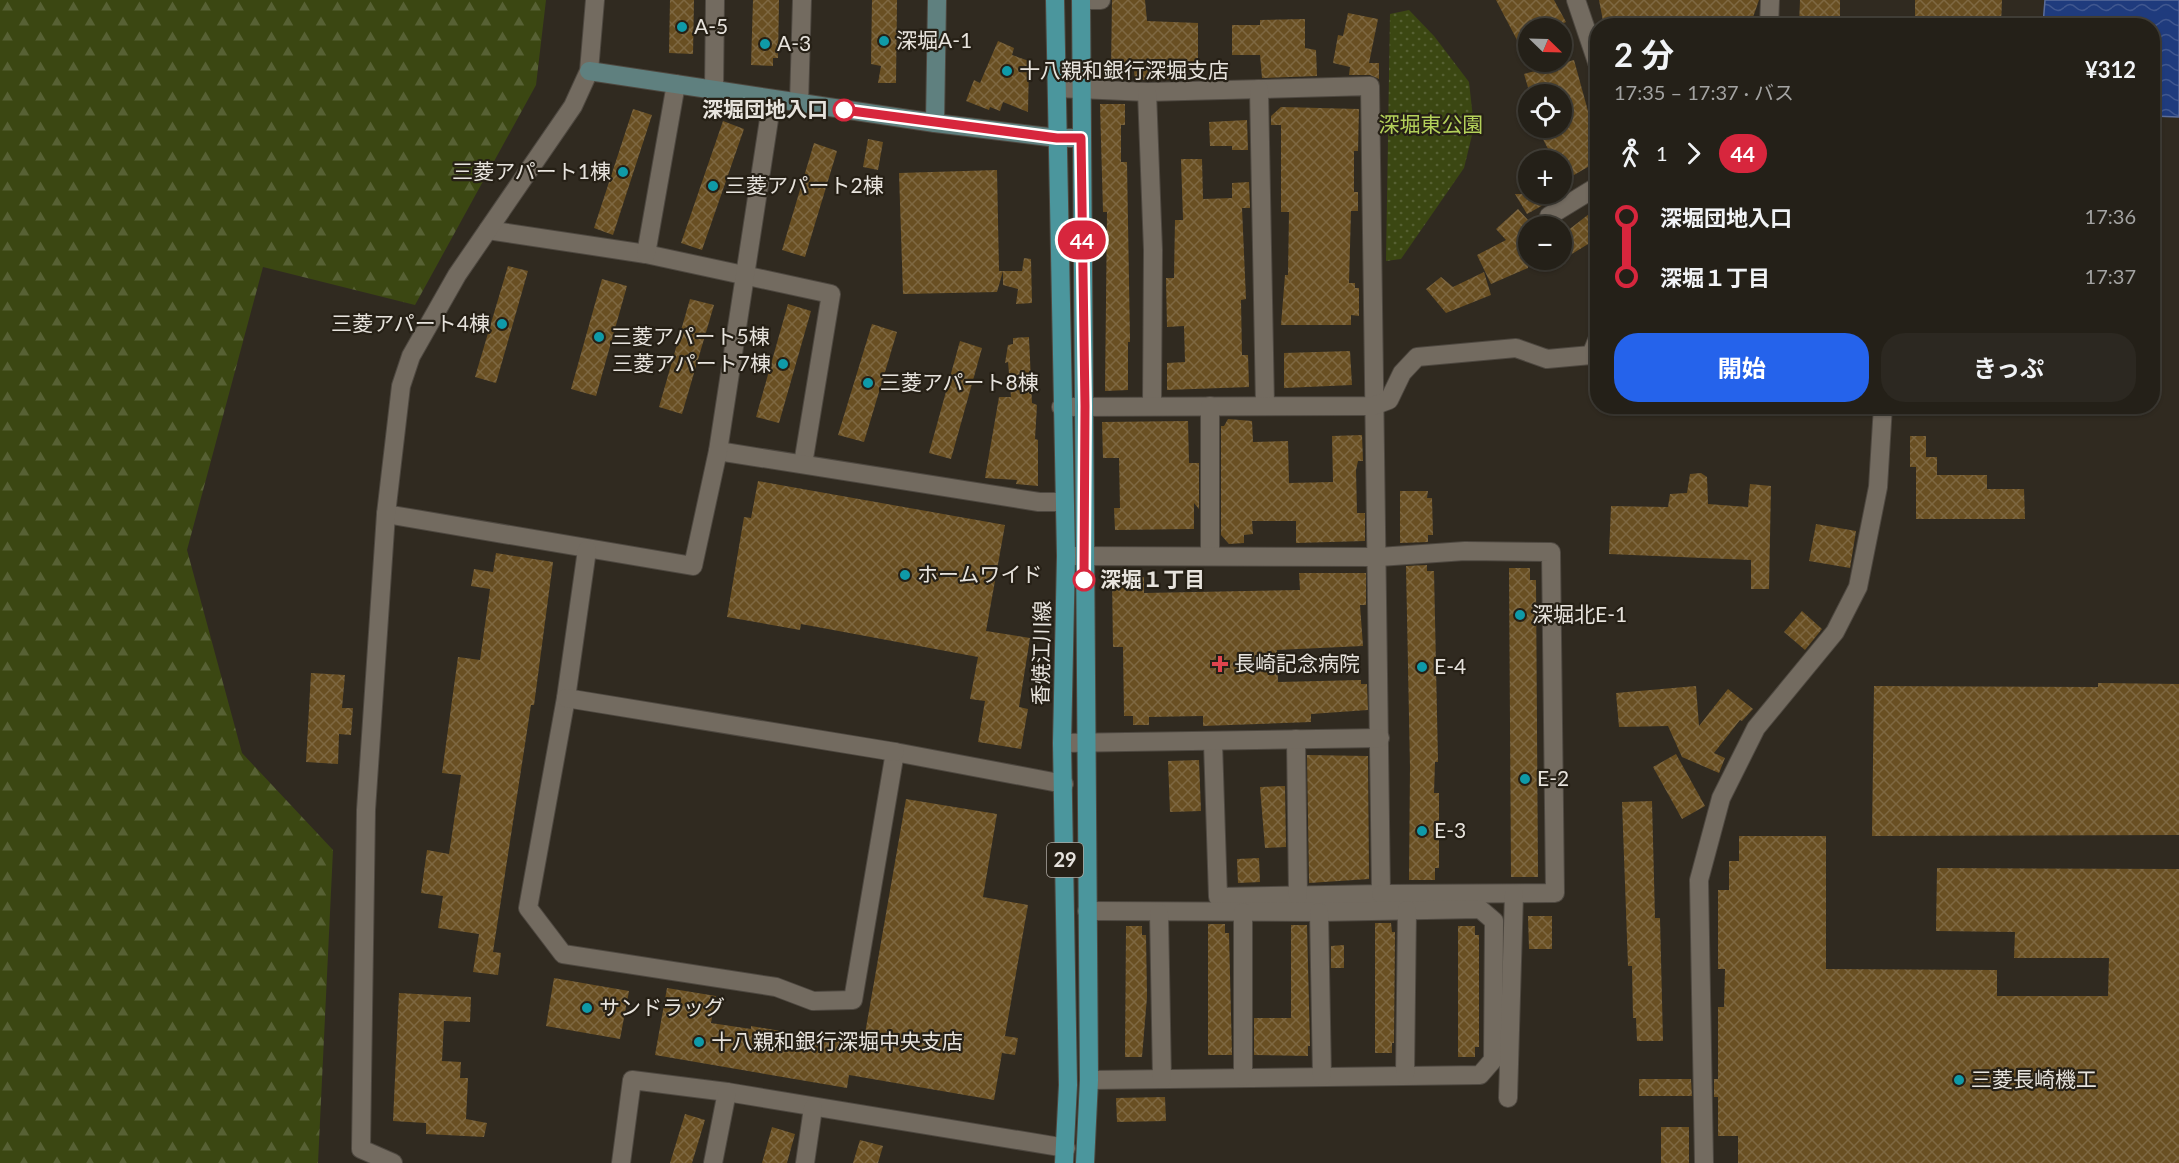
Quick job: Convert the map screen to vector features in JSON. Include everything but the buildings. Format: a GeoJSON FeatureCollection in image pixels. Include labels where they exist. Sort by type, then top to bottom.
{"type":"FeatureCollection","features":[{"type":"Feature","properties":{"kind":"main road","name":"香焼江川線"},"geometry":{"type":"LineString","coordinates":[[1055,0],[1064,502],[1075,557],[1086,742],[1089,1080],[1085,1163]]}},
{"type":"Feature","properties":{"kind":"main road","name":"香焼江川線"},"geometry":{"type":"LineString","coordinates":[[1065,1155],[1062,743],[1085,406],[1081,0]]}},
{"type":"Feature","properties":{"kind":"street"},"geometry":{"type":"LineString","coordinates":[[393,1163],[361,1149],[366,810],[386,514],[401,387],[411,356],[457,275],[573,106],[589,71],[595,0]]}},
{"type":"Feature","properties":{"kind":"street"},"geometry":{"type":"LineString","coordinates":[[714,91],[716,0]]}},
{"type":"Feature","properties":{"kind":"street"},"geometry":{"type":"LineString","coordinates":[[799,104],[802,0]]}},
{"type":"Feature","properties":{"kind":"street"},"geometry":{"type":"LineString","coordinates":[[935,123],[937,0]]}},
{"type":"Feature","properties":{"kind":"street"},"geometry":{"type":"LineString","coordinates":[[1081,0],[1101,0]]}},
{"type":"Feature","properties":{"kind":"street"},"geometry":{"type":"LineString","coordinates":[[1576,0],[1590,41]]}},
{"type":"Feature","properties":{"kind":"street"},"geometry":{"type":"LineString","coordinates":[[1769,18],[1770,0]]}},
{"type":"Feature","properties":{"kind":"street"},"geometry":{"type":"LineString","coordinates":[[589,71],[935,123],[1057,138],[1081,138]]}},
{"type":"Feature","properties":{"kind":"street"},"geometry":{"type":"LineString","coordinates":[[646,254],[676,84]]}},
{"type":"Feature","properties":{"kind":"street"},"geometry":{"type":"LineString","coordinates":[[1057,88],[1147,92],[1370,86],[1373,406],[1379,557],[1381,894]]}},
{"type":"Feature","properties":{"kind":"street"},"geometry":{"type":"LineString","coordinates":[[1259,89],[1265,405]]}},
{"type":"Feature","properties":{"kind":"street"},"geometry":{"type":"LineString","coordinates":[[1147,92],[1153,250],[1152,406]]}},
{"type":"Feature","properties":{"kind":"street"},"geometry":{"type":"LineString","coordinates":[[386,514],[587,550],[693,566],[718,451],[772,100]]}},
{"type":"Feature","properties":{"kind":"street"},"geometry":{"type":"LineString","coordinates":[[1548,216],[1590,191]]}},
{"type":"Feature","properties":{"kind":"street"},"geometry":{"type":"LineString","coordinates":[[488,230],[646,254],[831,294],[803,464]]}},
{"type":"Feature","properties":{"kind":"street"},"geometry":{"type":"LineString","coordinates":[[1061,407],[1373,406],[1389,400],[1402,373],[1417,357],[1516,348],[1546,360],[1590,355]]}},
{"type":"Feature","properties":{"kind":"street"},"geometry":{"type":"LineString","coordinates":[[1210,406],[1210,555]]}},
{"type":"Feature","properties":{"kind":"street"},"geometry":{"type":"LineString","coordinates":[[1704,1163],[1699,880],[1721,798],[1756,729],[1834,632],[1858,587],[1878,487],[1882,414]]}},
{"type":"Feature","properties":{"kind":"street"},"geometry":{"type":"LineString","coordinates":[[718,451],[1039,502],[1064,502]]}},
{"type":"Feature","properties":{"kind":"street"},"geometry":{"type":"LineString","coordinates":[[587,550],[566,698],[528,908],[563,954],[776,987],[813,1001],[853,1000],[895,752]]}},
{"type":"Feature","properties":{"kind":"street"},"geometry":{"type":"LineString","coordinates":[[1075,557],[1210,555],[1379,557],[1465,551],[1551,552],[1555,892],[1218,897],[1214,743]]}},
{"type":"Feature","properties":{"kind":"street"},"geometry":{"type":"LineString","coordinates":[[566,698],[895,752],[1064,784]]}},
{"type":"Feature","properties":{"kind":"street"},"geometry":{"type":"LineString","coordinates":[[1062,743],[1214,743],[1380,738]]}},
{"type":"Feature","properties":{"kind":"street"},"geometry":{"type":"LineString","coordinates":[[1296,739],[1298,896]]}},
{"type":"Feature","properties":{"kind":"street"},"geometry":{"type":"LineString","coordinates":[[1508,1098],[1514,894]]}},
{"type":"Feature","properties":{"kind":"street"},"geometry":{"type":"LineString","coordinates":[[1087,911],[1159,913],[1480,909],[1494,921],[1493,1060],[1480,1075],[1089,1080]]}},
{"type":"Feature","properties":{"kind":"street"},"geometry":{"type":"LineString","coordinates":[[1406,1075],[1407,910]]}},
{"type":"Feature","properties":{"kind":"street"},"geometry":{"type":"LineString","coordinates":[[1243,912],[1243,1077]]}},
{"type":"Feature","properties":{"kind":"street"},"geometry":{"type":"LineString","coordinates":[[1319,912],[1322,1076]]}},
{"type":"Feature","properties":{"kind":"street"},"geometry":{"type":"LineString","coordinates":[[1159,913],[1162,1079]]}},
{"type":"Feature","properties":{"kind":"street"},"geometry":{"type":"LineString","coordinates":[[621,1163],[632,1080],[727,1092],[1065,1155]]}},
{"type":"Feature","properties":{"kind":"street"},"geometry":{"type":"LineString","coordinates":[[713,1163],[727,1092]]}},
{"type":"Feature","properties":{"kind":"street"},"geometry":{"type":"LineString","coordinates":[[805,1163],[813,1108]]}},
{"type":"Feature","properties":{"kind":"green space"},"geometry":{"type":"Polygon","coordinates":[[[0,0],[546,0],[536,85],[415,305],[263,267],[187,550],[242,753],[333,850],[318,1163],[0,1163],[0,0]]]}},
{"type":"Feature","properties":{"kind":"green space","name":"深堀東公園"},"geometry":{"type":"Polygon","coordinates":[[[1409,10],[1434,36],[1469,82],[1474,127],[1464,168],[1401,259],[1386,261],[1390,14],[1409,10]]]}},
{"type":"Feature","properties":{"kind":"water"},"geometry":{"type":"Polygon","coordinates":[[[2045,0],[2179,0],[2179,117],[2160,116],[2160,18],[2044,18],[2045,0]]]}},
{"type":"Feature","properties":{"kind":"bus line","name":"44"},"geometry":{"type":"LineString","coordinates":[[844,110],[1057,138],[1081,138],[1085,406],[1084,580]]}},
{"type":"Feature","properties":{"kind":"place","name":"A-5"},"geometry":{"type":"Point","coordinates":[682,27]}},
{"type":"Feature","properties":{"kind":"place","name":"深堀A-1"},"geometry":{"type":"Point","coordinates":[884,41]}},
{"type":"Feature","properties":{"kind":"place","name":"A-3"},"geometry":{"type":"Point","coordinates":[765,44]}},
{"type":"Feature","properties":{"kind":"place","name":"十八親和銀行深堀支店"},"geometry":{"type":"Point","coordinates":[1007,71]}},
{"type":"Feature","properties":{"kind":"place","name":"深堀団地入口"},"geometry":{"type":"Point","coordinates":[844,110]}},
{"type":"Feature","properties":{"kind":"place","name":"三菱アパート1棟"},"geometry":{"type":"Point","coordinates":[623,172]}},
{"type":"Feature","properties":{"kind":"place","name":"三菱アパート2棟"},"geometry":{"type":"Point","coordinates":[713,186]}},
{"type":"Feature","properties":{"kind":"place","name":"三菱アパート4棟"},"geometry":{"type":"Point","coordinates":[502,324]}},
{"type":"Feature","properties":{"kind":"place","name":"三菱アパート5棟"},"geometry":{"type":"Point","coordinates":[599,337]}},
{"type":"Feature","properties":{"kind":"place","name":"三菱アパート7棟"},"geometry":{"type":"Point","coordinates":[783,364]}},
{"type":"Feature","properties":{"kind":"place","name":"三菱アパート8棟"},"geometry":{"type":"Point","coordinates":[868,383]}},
{"type":"Feature","properties":{"kind":"place","name":"ホームワイド"},"geometry":{"type":"Point","coordinates":[905,575]}},
{"type":"Feature","properties":{"kind":"place","name":"深堀１丁目"},"geometry":{"type":"Point","coordinates":[1084,580]}},
{"type":"Feature","properties":{"kind":"place","name":"深堀北E-1"},"geometry":{"type":"Point","coordinates":[1520,615]}},
{"type":"Feature","properties":{"kind":"place","name":"長崎記念病院"},"geometry":{"type":"Point","coordinates":[1220,664]}},
{"type":"Feature","properties":{"kind":"place","name":"E-4"},"geometry":{"type":"Point","coordinates":[1422,667]}},
{"type":"Feature","properties":{"kind":"place","name":"E-2"},"geometry":{"type":"Point","coordinates":[1525,779]}},
{"type":"Feature","properties":{"kind":"place","name":"E-3"},"geometry":{"type":"Point","coordinates":[1422,831]}},
{"type":"Feature","properties":{"kind":"place","name":"サンドラッグ"},"geometry":{"type":"Point","coordinates":[587,1008]}},
{"type":"Feature","properties":{"kind":"place","name":"十八親和銀行深堀中央支店"},"geometry":{"type":"Point","coordinates":[699,1042]}},
{"type":"Feature","properties":{"kind":"place","name":"三菱長崎機工"},"geometry":{"type":"Point","coordinates":[1959,1080]}}]}
